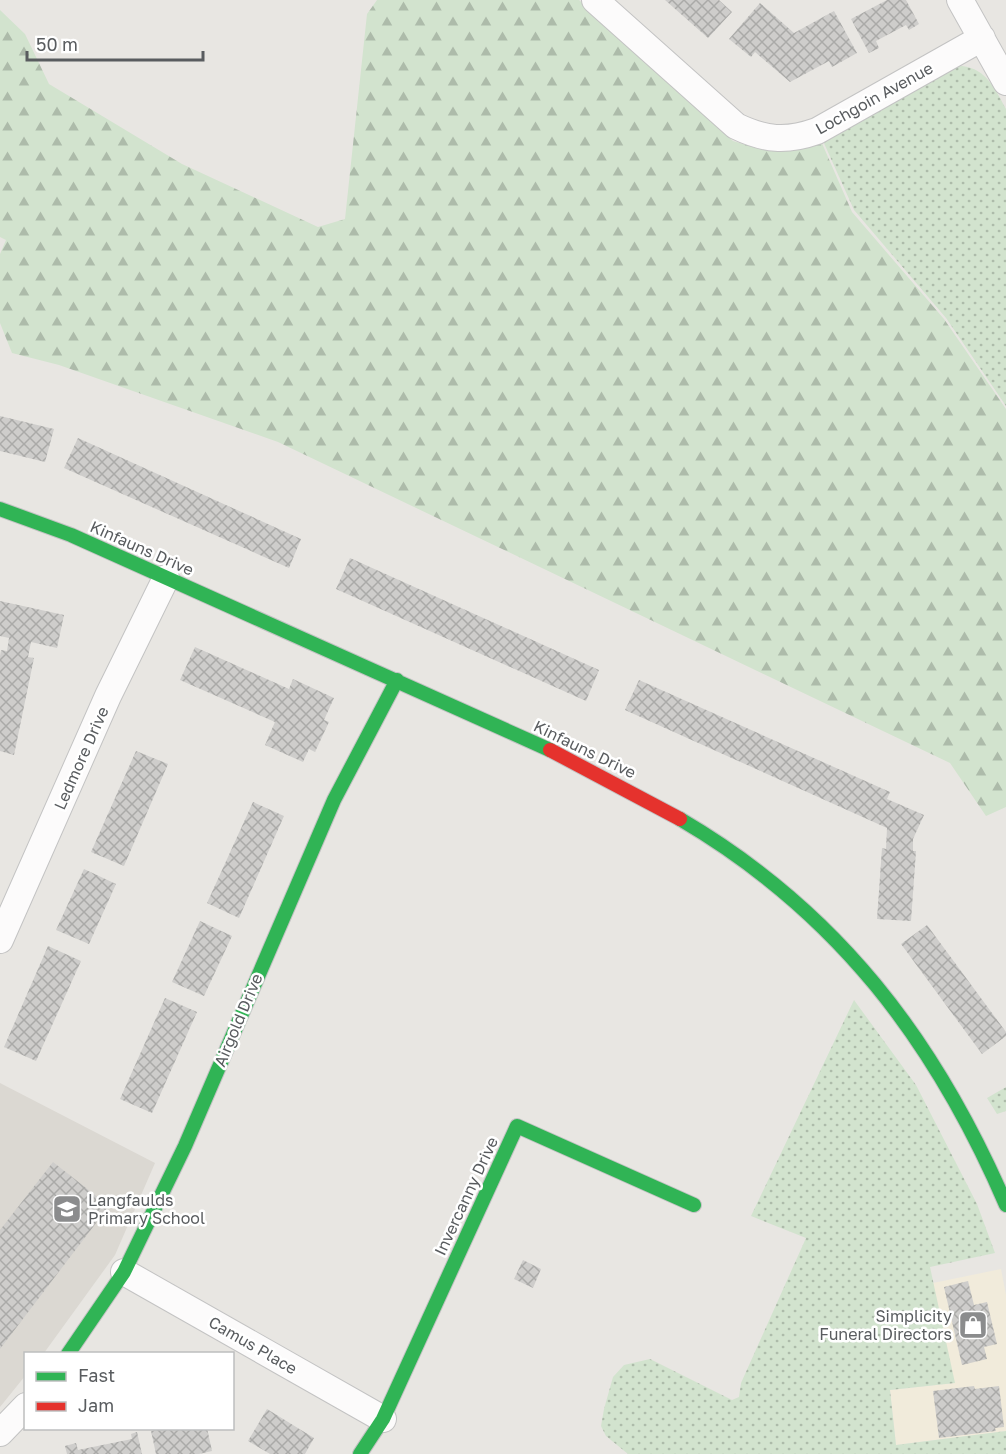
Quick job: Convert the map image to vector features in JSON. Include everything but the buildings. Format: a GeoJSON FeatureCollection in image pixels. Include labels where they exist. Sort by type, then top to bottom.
{"type":"FeatureCollection","features":[{"type":"Feature","properties":{"kind":"street","name":"Lochgoin Avenue"},"geometry":{"type":"LineString","coordinates":[[595,0],[736,126],[757,136],[778,140],[797,138],[817,131],[982,38]]}},
{"type":"Feature","properties":{"kind":"street"},"geometry":{"type":"LineString","coordinates":[[960,0],[1006,82]]}},
{"type":"Feature","properties":{"kind":"street","name":"Kinfauns Drive"},"geometry":{"type":"LineString","coordinates":[[0,508],[71,535],[548,747],[631,789],[740,855],[771,879],[833,935],[904,1019],[960,1106],[1006,1205]]}},
{"type":"Feature","properties":{"kind":"street","name":"Ledmore Drive"},"geometry":{"type":"LineString","coordinates":[[0,940],[108,696],[166,578]]}},
{"type":"Feature","properties":{"kind":"street","name":"Airgold Drive"},"geometry":{"type":"LineString","coordinates":[[69,1352],[123,1272],[184,1146],[334,800],[397,680]]}},
{"type":"Feature","properties":{"kind":"street","name":"Invercanny Drive"},"geometry":{"type":"LineString","coordinates":[[360,1454],[382,1419],[517,1126],[694,1205]]}},
{"type":"Feature","properties":{"kind":"street","name":"Camus Place"},"geometry":{"type":"LineString","coordinates":[[123,1272],[382,1419]]}},
{"type":"Feature","properties":{"kind":"street"},"geometry":{"type":"LineString","coordinates":[[0,1433],[24,1409]]}},
{"type":"Feature","properties":{"kind":"shaded area","name":"Langfaulds Primary School"},"geometry":{"type":"Polygon","coordinates":[[[0,1083],[155,1163],[115,1255],[45,1352],[24,1352],[24,1377],[0,1407],[0,1083]]]}},
{"type":"Feature","properties":{"kind":"shaded area"},"geometry":{"type":"Polygon","coordinates":[[[1001,1269],[1006,1295],[1006,1431],[896,1445],[890,1390],[954,1383],[933,1283],[1001,1269]]]}},
{"type":"Feature","properties":{"kind":"green space"},"geometry":{"type":"Polygon","coordinates":[[[377,0],[579,0],[733,141],[767,149],[787,150],[821,141],[852,212],[944,319],[1006,409],[1006,807],[986,816],[950,763],[278,442],[59,365],[12,353],[0,323],[0,254],[6,240],[0,237],[0,10],[25,34],[49,84],[182,164],[318,227],[345,219],[367,14],[377,0]]]}},
{"type":"Feature","properties":{"kind":"green space"},"geometry":{"type":"Polygon","coordinates":[[[962,66],[978,71],[984,76],[994,87],[1006,109],[1006,406],[946,318],[854,210],[823,141],[954,67],[962,66]]]}},
{"type":"Feature","properties":{"kind":"green space"},"geometry":{"type":"Polygon","coordinates":[[[854,1000],[916,1085],[977,1204],[995,1253],[930,1267],[955,1383],[890,1390],[896,1445],[1006,1431],[1006,1454],[628,1454],[606,1436],[601,1426],[613,1377],[624,1365],[650,1359],[732,1400],[739,1397],[741,1383],[806,1238],[751,1216],[854,1000]]]}},
{"type":"Feature","properties":{"kind":"green space"},"geometry":{"type":"Polygon","coordinates":[[[1006,1087],[1006,1111],[997,1114],[987,1098],[1006,1087]]]}},
{"type":"Feature","properties":{"kind":"traffic: fast"},"geometry":{"type":"LineString","coordinates":[[0,509],[71,535],[550,750]]}},
{"type":"Feature","properties":{"kind":"traffic: fast"},"geometry":{"type":"LineString","coordinates":[[69,1352],[124,1272],[185,1146],[334,800],[397,680]]}},
{"type":"Feature","properties":{"kind":"traffic: fast"},"geometry":{"type":"LineString","coordinates":[[680,819],[736,855],[787,895],[833,938],[875,985],[913,1035],[947,1088],[978,1145],[1006,1205]]}},
{"type":"Feature","properties":{"kind":"traffic: fast"},"geometry":{"type":"LineString","coordinates":[[360,1454],[383,1419],[517,1126],[694,1205]]}},
{"type":"Feature","properties":{"kind":"traffic: jam"},"geometry":{"type":"LineString","coordinates":[[550,750],[680,819]]}},
{"type":"Feature","properties":{"kind":"place","name":"Langfaulds Primary School"},"geometry":{"type":"Point","coordinates":[67,1209]}},
{"type":"Feature","properties":{"kind":"place","name":"Simplicity Funeral Directors"},"geometry":{"type":"Point","coordinates":[973,1325]}}]}
